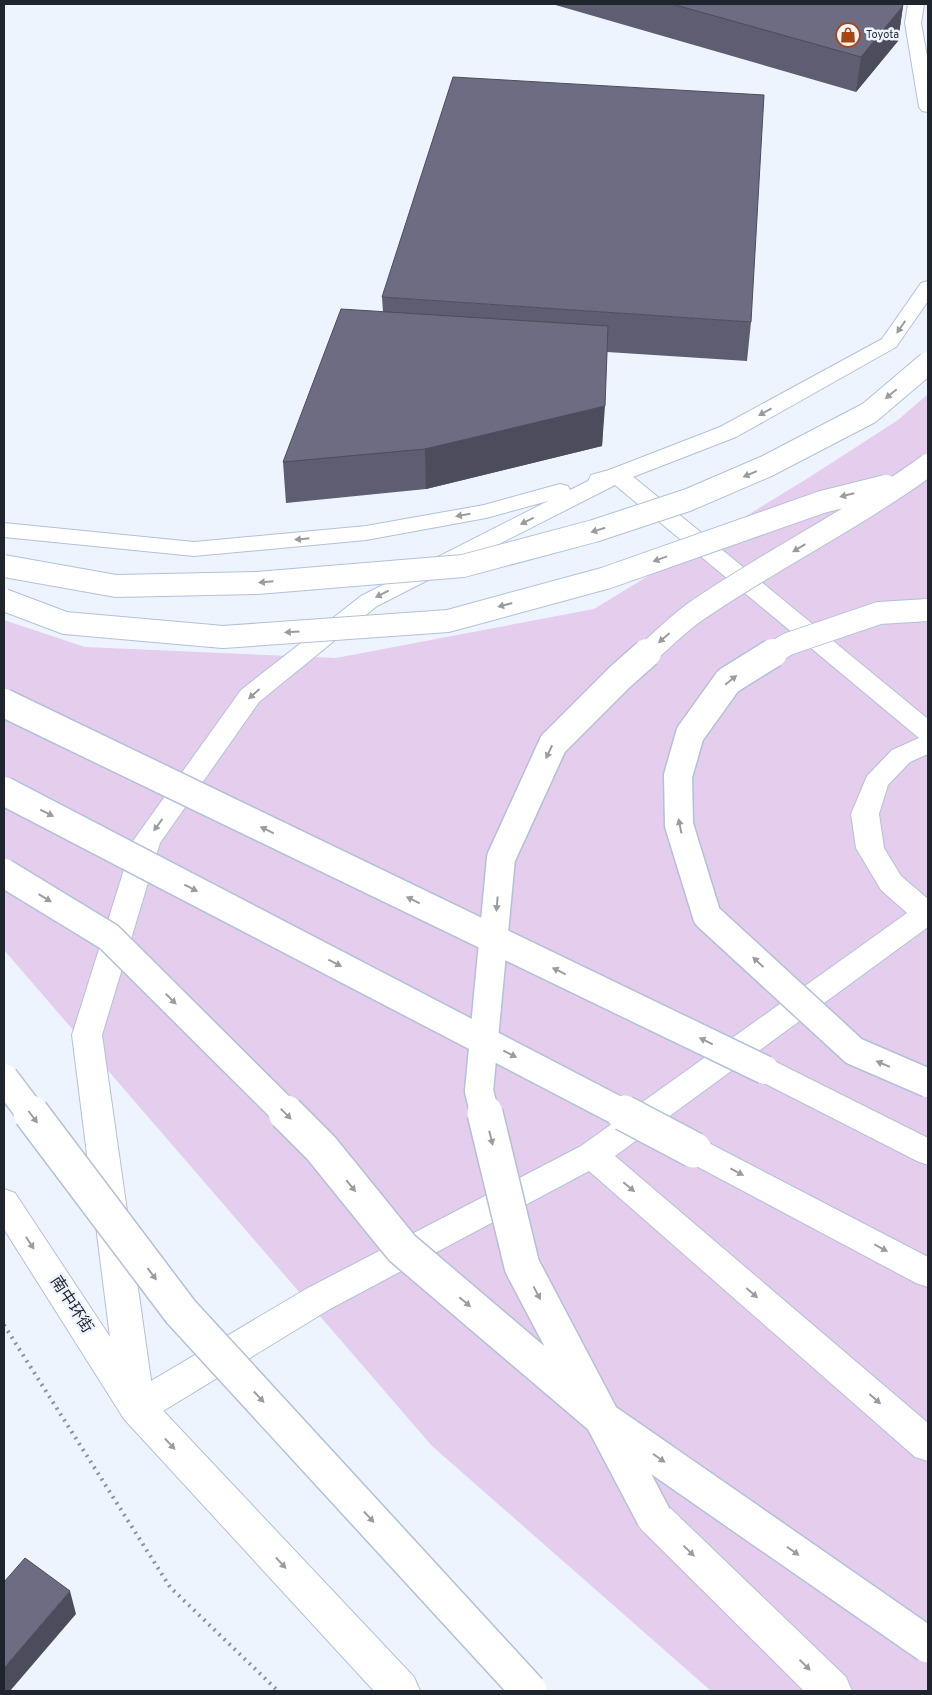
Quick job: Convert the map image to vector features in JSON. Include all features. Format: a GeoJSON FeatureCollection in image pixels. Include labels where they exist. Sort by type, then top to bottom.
{"type":"FeatureCollection","features":[{"type":"Feature","properties":{"kind":"main road"},"geometry":{"type":"LineString","coordinates":[[916,4],[912,23],[928,107]]}},
{"type":"Feature","properties":{"kind":"main road"},"geometry":{"type":"LineString","coordinates":[[928,287],[889,343],[728,432],[617,475],[369,601],[250,696],[146,840],[87,1035],[137,1408],[318,1299],[592,1155],[927,914],[891,883],[870,848],[865,814],[876,782],[901,756],[928,744]]}},
{"type":"Feature","properties":{"kind":"main road"},"geometry":{"type":"LineString","coordinates":[[4,566],[116,586],[257,583],[463,566],[594,531],[688,500],[767,466],[869,413],[928,363]]}},
{"type":"Feature","properties":{"kind":"main road"},"geometry":{"type":"LineString","coordinates":[[832,1691],[654,1517],[522,1266],[479,1091],[501,858],[553,744],[620,677],[691,615],[781,558],[890,493],[928,465]]}},
{"type":"Feature","properties":{"kind":"main road"},"geometry":{"type":"LineString","coordinates":[[4,530],[194,549],[366,533],[486,511],[617,475]]}},
{"type":"Feature","properties":{"kind":"main road"},"geometry":{"type":"LineString","coordinates":[[617,475],[928,732]]}},
{"type":"Feature","properties":{"kind":"main road"},"geometry":{"type":"LineString","coordinates":[[4,600],[65,623],[223,637],[448,620],[606,578],[822,502],[928,475]]}},
{"type":"Feature","properties":{"kind":"main road"},"geometry":{"type":"LineString","coordinates":[[928,610],[879,613],[788,644],[728,681],[690,734],[678,776],[679,825],[707,916],[854,1051],[928,1083]]}},
{"type":"Feature","properties":{"kind":"main road"},"geometry":{"type":"LineString","coordinates":[[4,703],[765,1070],[928,1152]]}},
{"type":"Feature","properties":{"kind":"main road"},"geometry":{"type":"LineString","coordinates":[[4,790],[928,1273]]}},
{"type":"Feature","properties":{"kind":"main road"},"geometry":{"type":"LineString","coordinates":[[4,873],[109,937],[320,1148],[402,1248],[604,1420],[928,1645]]}},
{"type":"Feature","properties":{"kind":"main road"},"geometry":{"type":"LineString","coordinates":[[4,1078],[181,1312],[529,1691]]}},
{"type":"Feature","properties":{"kind":"main road"},"geometry":{"type":"LineString","coordinates":[[592,1155],[928,1445]]}},
{"type":"Feature","properties":{"kind":"main road","name":"南中环街"},"geometry":{"type":"LineString","coordinates":[[4,1202],[137,1408],[400,1691]]}},
{"type":"Feature","properties":{"kind":"path"},"geometry":{"type":"LineString","coordinates":[[4,1325],[170,1587],[278,1691]]}},
{"type":"Feature","properties":{"kind":"shaded area"},"geometry":{"type":"Polygon","coordinates":[[[928,394],[928,1691],[711,1691],[432,1446],[4,950],[4,620],[85,647],[336,658],[594,609],[805,480],[898,420],[928,394]]]}},
{"type":"Feature","properties":{"kind":"building"},"geometry":{"type":"Polygon","coordinates":[[[672,4],[902,4],[903,6],[861,57],[672,4]]]}},
{"type":"Feature","properties":{"kind":"building"},"geometry":{"type":"Polygon","coordinates":[[[453,77],[764,95],[751,322],[382,297],[453,77]]]}},
{"type":"Feature","properties":{"kind":"building"},"geometry":{"type":"Polygon","coordinates":[[[341,309],[608,326],[605,406],[425,449],[283,462],[341,309]]]}},
{"type":"Feature","properties":{"kind":"building"},"geometry":{"type":"Polygon","coordinates":[[[25,1558],[70,1591],[4,1668],[4,1582],[25,1558]]]}},
{"type":"Feature","properties":{"kind":"place","name":"Toyota"},"geometry":{"type":"Point","coordinates":[848,35]}}]}
